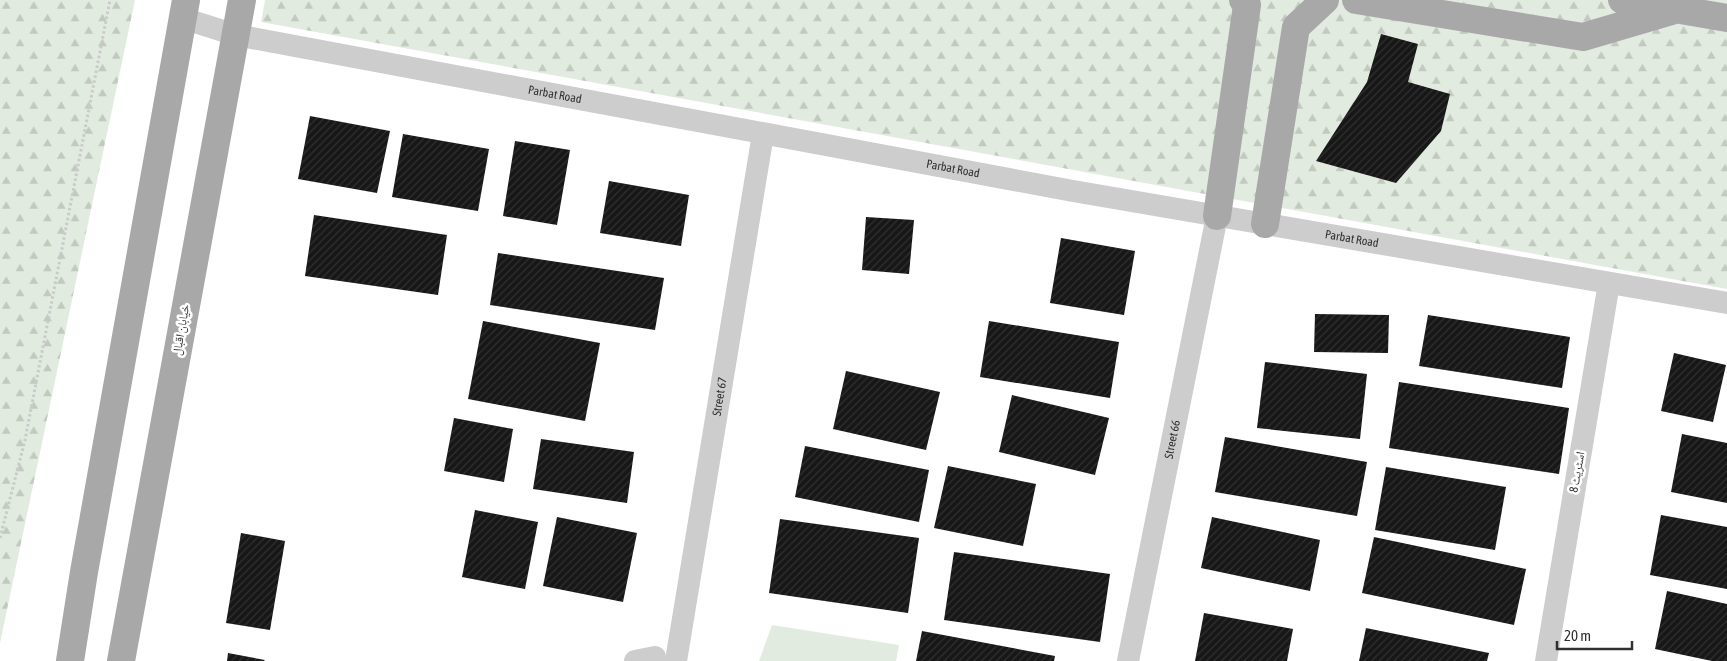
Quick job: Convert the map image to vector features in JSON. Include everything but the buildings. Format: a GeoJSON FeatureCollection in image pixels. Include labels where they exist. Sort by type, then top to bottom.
{"type":"FeatureCollection","features":[{"type":"Feature","properties":{"kind":"main road","name":"خیابان اقبال"},"geometry":{"type":"LineString","coordinates":[[121,661],[242,0]]}},
{"type":"Feature","properties":{"kind":"main road"},"geometry":{"type":"LineString","coordinates":[[1217,216],[1248,5],[1243,0]]}},
{"type":"Feature","properties":{"kind":"main road"},"geometry":{"type":"LineString","coordinates":[[1265,224],[1296,27],[1325,0]]}},
{"type":"Feature","properties":{"kind":"main road"},"geometry":{"type":"LineString","coordinates":[[1356,0],[1583,37],[1678,9]]}},
{"type":"Feature","properties":{"kind":"main road"},"geometry":{"type":"LineString","coordinates":[[1622,0],[1727,18]]}},
{"type":"Feature","properties":{"kind":"main road"},"geometry":{"type":"LineString","coordinates":[[70,661],[84,572],[184,9]]}},
{"type":"Feature","properties":{"kind":"street","name":"Parbat Road"},"geometry":{"type":"LineString","coordinates":[[184,9],[236,35],[763,134],[1217,216],[1727,303]]}},
{"type":"Feature","properties":{"kind":"street","name":"Street 67"},"geometry":{"type":"LineString","coordinates":[[655,660],[763,134]]}},
{"type":"Feature","properties":{"kind":"street","name":"Street 66"},"geometry":{"type":"LineString","coordinates":[[1128,661],[1217,216]]}},
{"type":"Feature","properties":{"kind":"street","name":"اسٹریٹ 8"},"geometry":{"type":"LineString","coordinates":[[1546,661],[1609,283]]}},
{"type":"Feature","properties":{"kind":"path"},"geometry":{"type":"LineString","coordinates":[[0,538],[25,440],[110,0]]}},
{"type":"Feature","properties":{"kind":"green space"},"geometry":{"type":"Polygon","coordinates":[[[0,0],[135,0],[0,643],[0,0]]]}},
{"type":"Feature","properties":{"kind":"green space"},"geometry":{"type":"Polygon","coordinates":[[[265,0],[1727,0],[1727,289],[261,22],[265,0]]]}},
{"type":"Feature","properties":{"kind":"green space"},"geometry":{"type":"Polygon","coordinates":[[[772,625],[899,645],[896,661],[759,661],[772,625]]]}}]}
